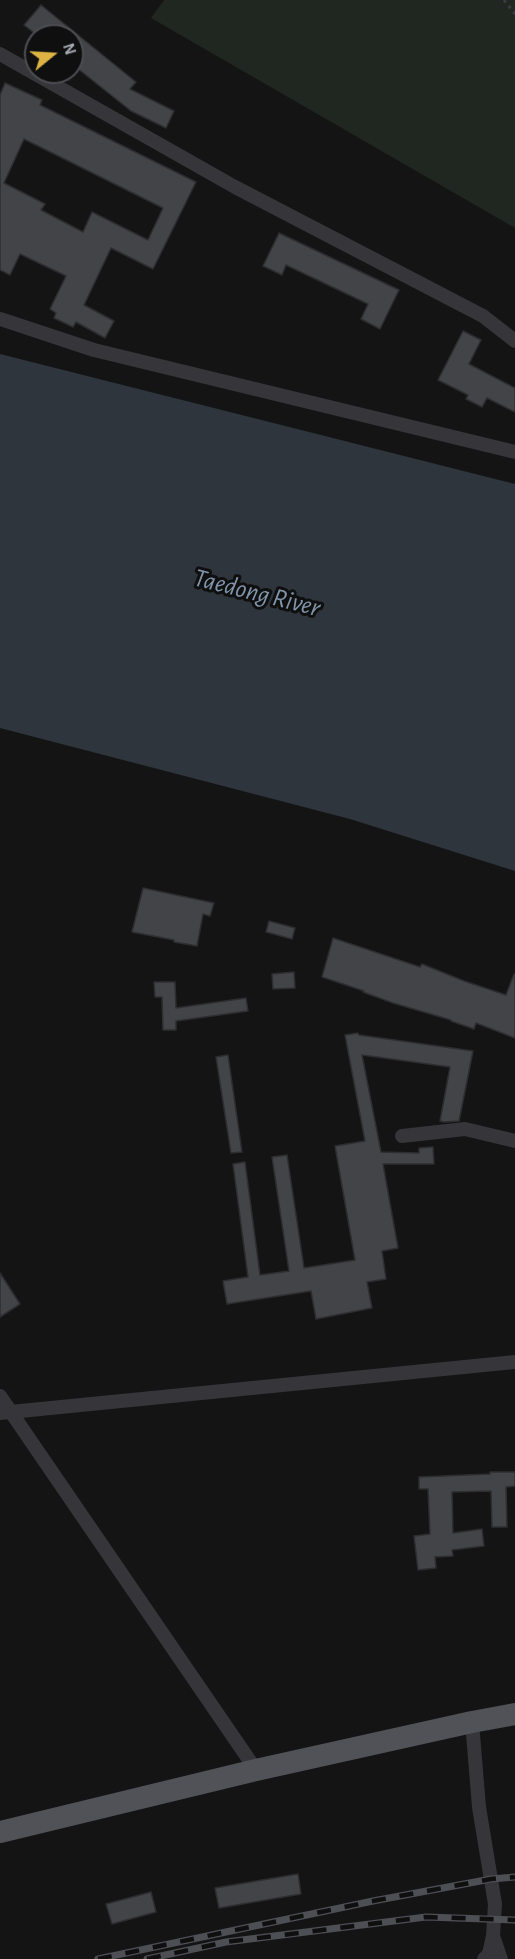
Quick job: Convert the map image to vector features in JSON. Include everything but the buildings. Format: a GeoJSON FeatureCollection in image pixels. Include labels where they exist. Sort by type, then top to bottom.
{"type":"FeatureCollection","features":[{"type":"Feature","properties":{"kind":"main road"},"geometry":{"type":"LineString","coordinates":[[0,1832],[256,1770],[515,1714]]}},
{"type":"Feature","properties":{"kind":"street"},"geometry":{"type":"LineString","coordinates":[[0,54],[236,187],[483,316],[515,341]]}},
{"type":"Feature","properties":{"kind":"street"},"geometry":{"type":"LineString","coordinates":[[0,319],[94,350],[515,452]]}},
{"type":"Feature","properties":{"kind":"street"},"geometry":{"type":"LineString","coordinates":[[402,1136],[465,1129],[515,1141]]}},
{"type":"Feature","properties":{"kind":"street"},"geometry":{"type":"LineString","coordinates":[[6,1413],[515,1362]]}},
{"type":"Feature","properties":{"kind":"street"},"geometry":{"type":"LineString","coordinates":[[0,1396],[6,1413],[256,1770]]}},
{"type":"Feature","properties":{"kind":"street"},"geometry":{"type":"LineString","coordinates":[[472,1722],[478,1807],[495,1904],[490,1958]]}},
{"type":"Feature","properties":{"kind":"path"},"geometry":{"type":"LineString","coordinates":[[504,0],[515,14]]}},
{"type":"Feature","properties":{"kind":"shaded area"},"geometry":{"type":"Polygon","coordinates":[[[164,0],[515,0],[515,228],[151,18],[164,0]]]}},
{"type":"Feature","properties":{"kind":"water","name":"Taedong River"},"geometry":{"type":"Polygon","coordinates":[[[0,354],[515,484],[515,871],[350,819],[0,728],[0,354]]]}},
{"type":"Feature","properties":{"kind":"railway"},"geometry":{"type":"LineString","coordinates":[[98,1959],[373,1901],[491,1879],[515,1877]]}},
{"type":"Feature","properties":{"kind":"railway"},"geometry":{"type":"LineString","coordinates":[[147,1959],[226,1942],[426,1917],[515,1920]]}}]}
